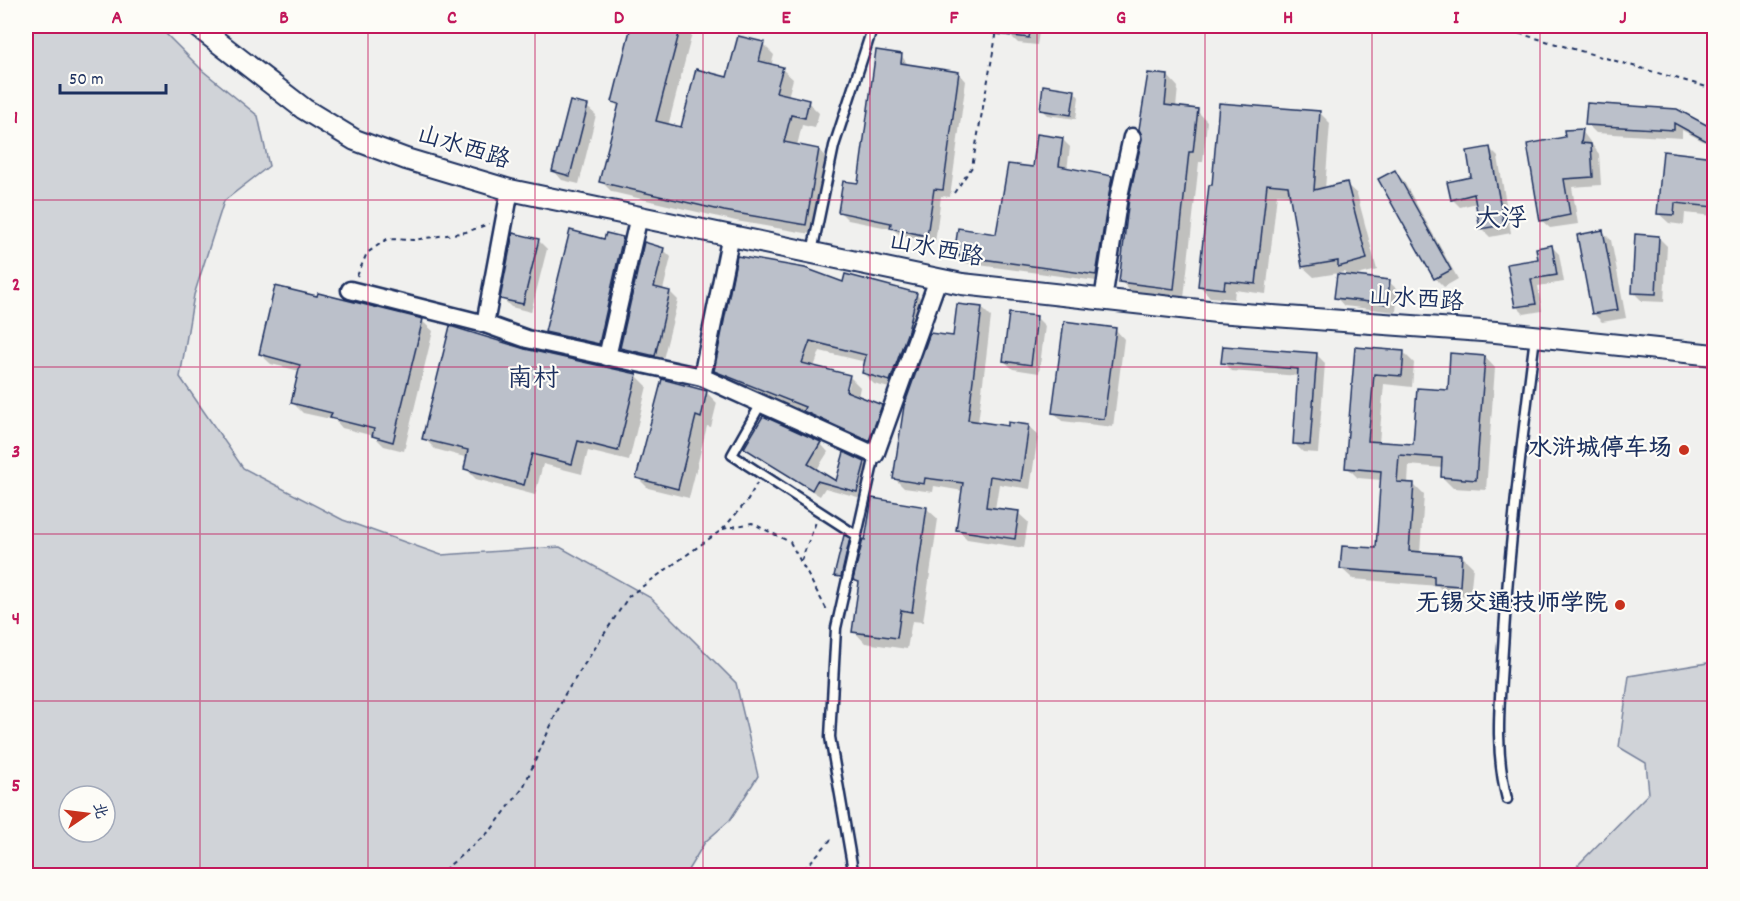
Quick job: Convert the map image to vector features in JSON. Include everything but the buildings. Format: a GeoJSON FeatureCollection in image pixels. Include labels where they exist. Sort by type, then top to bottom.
{"type":"FeatureCollection","features":[{"type":"Feature","properties":{"kind":"street","name":"山水西路"},"geometry":{"type":"LineString","coordinates":[[196,26],[304,109],[355,140],[406,159],[510,190],[938,279],[1217,312],[1535,336],[1714,355]]}},
{"type":"Feature","properties":{"kind":"street"},"geometry":{"type":"LineString","coordinates":[[1103,300],[1119,196],[1132,137]]}},
{"type":"Feature","properties":{"kind":"street"},"geometry":{"type":"LineString","coordinates":[[485,324],[510,190]]}},
{"type":"Feature","properties":{"kind":"street"},"geometry":{"type":"LineString","coordinates":[[608,357],[639,216]]}},
{"type":"Feature","properties":{"kind":"street"},"geometry":{"type":"LineString","coordinates":[[702,377],[731,235]]}},
{"type":"Feature","properties":{"kind":"street"},"geometry":{"type":"LineString","coordinates":[[350,290],[485,324],[527,339],[702,377],[762,402],[875,455],[938,279]]}},
{"type":"Feature","properties":{"kind":"lane"},"geometry":{"type":"LineString","coordinates":[[812,252],[834,146],[873,26]]}},
{"type":"Feature","properties":{"kind":"lane"},"geometry":{"type":"LineString","coordinates":[[1507,799],[1501,775],[1499,718],[1507,578],[1535,336]]}},
{"type":"Feature","properties":{"kind":"lane"},"geometry":{"type":"LineString","coordinates":[[762,402],[732,455],[856,535]]}},
{"type":"Feature","properties":{"kind":"lane"},"geometry":{"type":"LineString","coordinates":[[854,876],[830,737],[836,627],[875,455]]}},
{"type":"Feature","properties":{"kind":"path"},"geometry":{"type":"LineString","coordinates":[[954,193],[972,167],[996,36],[991,26]]}},
{"type":"Feature","properties":{"kind":"path"},"geometry":{"type":"LineString","coordinates":[[1493,26],[1714,89]]}},
{"type":"Feature","properties":{"kind":"path"},"geometry":{"type":"LineString","coordinates":[[350,290],[367,253],[387,239],[413,240],[466,232],[505,218]]}},
{"type":"Feature","properties":{"kind":"path"},"geometry":{"type":"LineString","coordinates":[[437,876],[491,830],[523,788],[565,694],[629,596],[723,529],[748,500],[761,474]]}},
{"type":"Feature","properties":{"kind":"path"},"geometry":{"type":"LineString","coordinates":[[801,561],[820,512]]}},
{"type":"Feature","properties":{"kind":"path"},"geometry":{"type":"LineString","coordinates":[[723,529],[752,523],[790,542],[836,627]]}},
{"type":"Feature","properties":{"kind":"path"},"geometry":{"type":"LineString","coordinates":[[798,876],[834,836],[844,808]]}},
{"type":"Feature","properties":{"kind":"shaded area"},"geometry":{"type":"Polygon","coordinates":[[[26,26],[158,26],[203,71],[258,116],[269,166],[224,201],[194,295],[180,377],[243,468],[343,520],[441,555],[560,547],[651,598],[736,683],[758,776],[730,820],[705,842],[685,875],[26,875],[26,26]]]}},
{"type":"Feature","properties":{"kind":"shaded area"},"geometry":{"type":"Polygon","coordinates":[[[1714,662],[1714,875],[1568,875],[1649,793],[1646,763],[1619,747],[1629,676],[1714,662]]]}},
{"type":"Feature","properties":{"kind":"place","name":"水浒城停车场"},"geometry":{"type":"Point","coordinates":[1684,450]}},
{"type":"Feature","properties":{"kind":"place","name":"无锡交通技师学院"},"geometry":{"type":"Point","coordinates":[1620,605]}},
{"type":"Feature","properties":{"kind":"district","name":"大浮"},"geometry":{"type":"Point","coordinates":[1501,220]}},
{"type":"Feature","properties":{"kind":"district","name":"南村"},"geometry":{"type":"Point","coordinates":[533,380]}}]}
